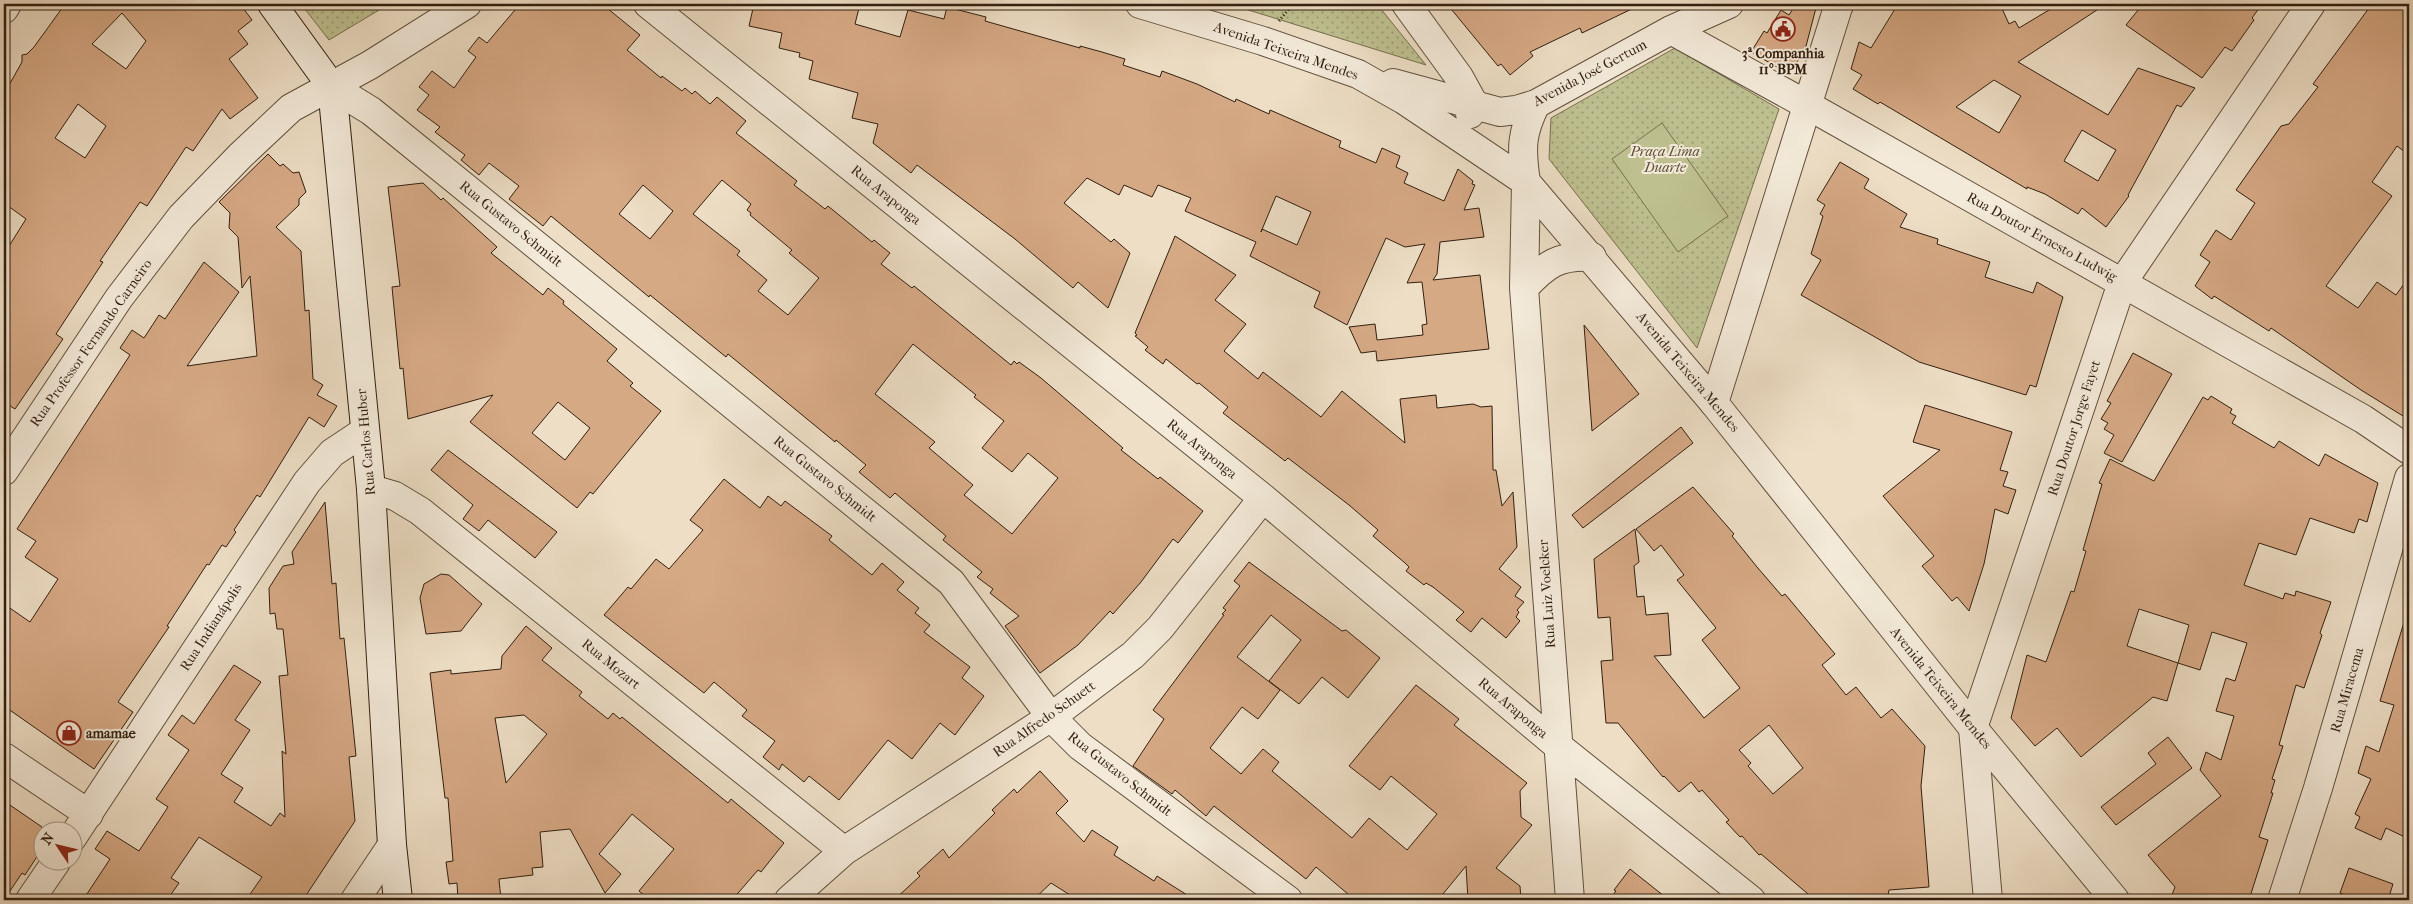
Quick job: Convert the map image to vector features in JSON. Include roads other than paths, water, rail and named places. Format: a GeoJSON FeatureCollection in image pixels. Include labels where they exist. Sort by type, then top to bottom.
{"type":"FeatureCollection","features":[{"type":"Feature","properties":{"kind":"street"},"geometry":{"type":"LineString","coordinates":[[4,9],[7,4]]}},
{"type":"Feature","properties":{"kind":"street"},"geometry":{"type":"LineString","coordinates":[[272,4],[332,87]]}},
{"type":"Feature","properties":{"kind":"street","name":"Rua Professor Fernando Carneiro"},"geometry":{"type":"LineString","coordinates":[[4,471],[118,298],[181,216],[240,156],[291,108],[332,87],[467,4]]}},
{"type":"Feature","properties":{"kind":"street","name":"Rua Araponga"},"geometry":{"type":"LineString","coordinates":[[648,4],[1263,498],[1558,746],[1751,900]]}},
{"type":"Feature","properties":{"kind":"street","name":"Avenida Teixeira Mendes"},"geometry":{"type":"LineString","coordinates":[[1140,4],[1263,41],[1358,74],[1404,100],[1526,182],[1592,257],[1714,403],[1973,728],[2115,900]]}},
{"type":"Feature","properties":{"kind":"street"},"geometry":{"type":"LineString","coordinates":[[1404,100],[1458,119],[1466,117],[1475,106],[1459,77],[1406,4]]}},
{"type":"Feature","properties":{"kind":"street","name":"Avenida José Gertum"},"geometry":{"type":"LineString","coordinates":[[1358,74],[1500,112],[1516,110],[1536,104],[1671,30],[1730,4]]}},
{"type":"Feature","properties":{"kind":"street"},"geometry":{"type":"LineString","coordinates":[[1714,403],[1809,106],[1839,4]]}},
{"type":"Feature","properties":{"kind":"street","name":"Rua Doutor Jorge Fayet"},"geometry":{"type":"LineString","coordinates":[[1988,900],[1973,728],[2122,283],[2311,4]]}},
{"type":"Feature","properties":{"kind":"street","name":"Rua Doutor Ernesto Ludwig"},"geometry":{"type":"LineString","coordinates":[[1671,30],[2363,419],[2409,450]]}},
{"type":"Feature","properties":{"kind":"street","name":"Rua Carlos Huber"},"geometry":{"type":"LineString","coordinates":[[332,87],[370,489],[392,845],[398,900]]}},
{"type":"Feature","properties":{"kind":"street","name":"Rua Gustavo Schmidt"},"geometry":{"type":"LineString","coordinates":[[332,87],[371,111],[951,582],[1052,717],[1080,746],[1288,900]]}},
{"type":"Feature","properties":{"kind":"street","name":"Rua Luiz Voelcker"},"geometry":{"type":"LineString","coordinates":[[1536,104],[1522,138],[1522,158],[1526,182],[1524,288],[1570,900]]}},
{"type":"Feature","properties":{"kind":"street"},"geometry":{"type":"LineString","coordinates":[[1524,288],[1538,273],[1555,260],[1573,256],[1592,257]]}},
{"type":"Feature","properties":{"kind":"street","name":"Rua Indianápolis"},"geometry":{"type":"LineString","coordinates":[[82,824],[307,482],[332,453],[365,431]]}},
{"type":"Feature","properties":{"kind":"street","name":"Rua Miracema"},"geometry":{"type":"LineString","coordinates":[[2282,900],[2318,788],[2409,478]]}},
{"type":"Feature","properties":{"kind":"street","name":"Rua Mozart"},"geometry":{"type":"LineString","coordinates":[[370,489],[395,496],[420,511],[844,851]]}},
{"type":"Feature","properties":{"kind":"street","name":"Rua Alfredo Schuett"},"geometry":{"type":"LineString","coordinates":[[788,900],[844,851],[1052,717],[1133,655],[1160,628],[1263,498]]}},
{"type":"Feature","properties":{"kind":"street"},"geometry":{"type":"LineString","coordinates":[[4,757],[89,814]]}},
{"type":"Feature","properties":{"kind":"street"},"geometry":{"type":"LineString","coordinates":[[355,900],[392,845]]}},
{"type":"Feature","properties":{"kind":"street"},"geometry":{"type":"LineString","coordinates":[[30,900],[49,872]]}},
{"type":"Feature","properties":{"kind":"place","name":"3ª Companhia 11º BPM"},"geometry":{"type":"Point","coordinates":[1783,29]}},
{"type":"Feature","properties":{"kind":"place","name":"amamae"},"geometry":{"type":"Point","coordinates":[69,733]}},
{"type":"Feature","properties":{"kind":"park label","name":"Praça Lima Duarte"},"geometry":{"type":"Point","coordinates":[1665,160]}}]}
